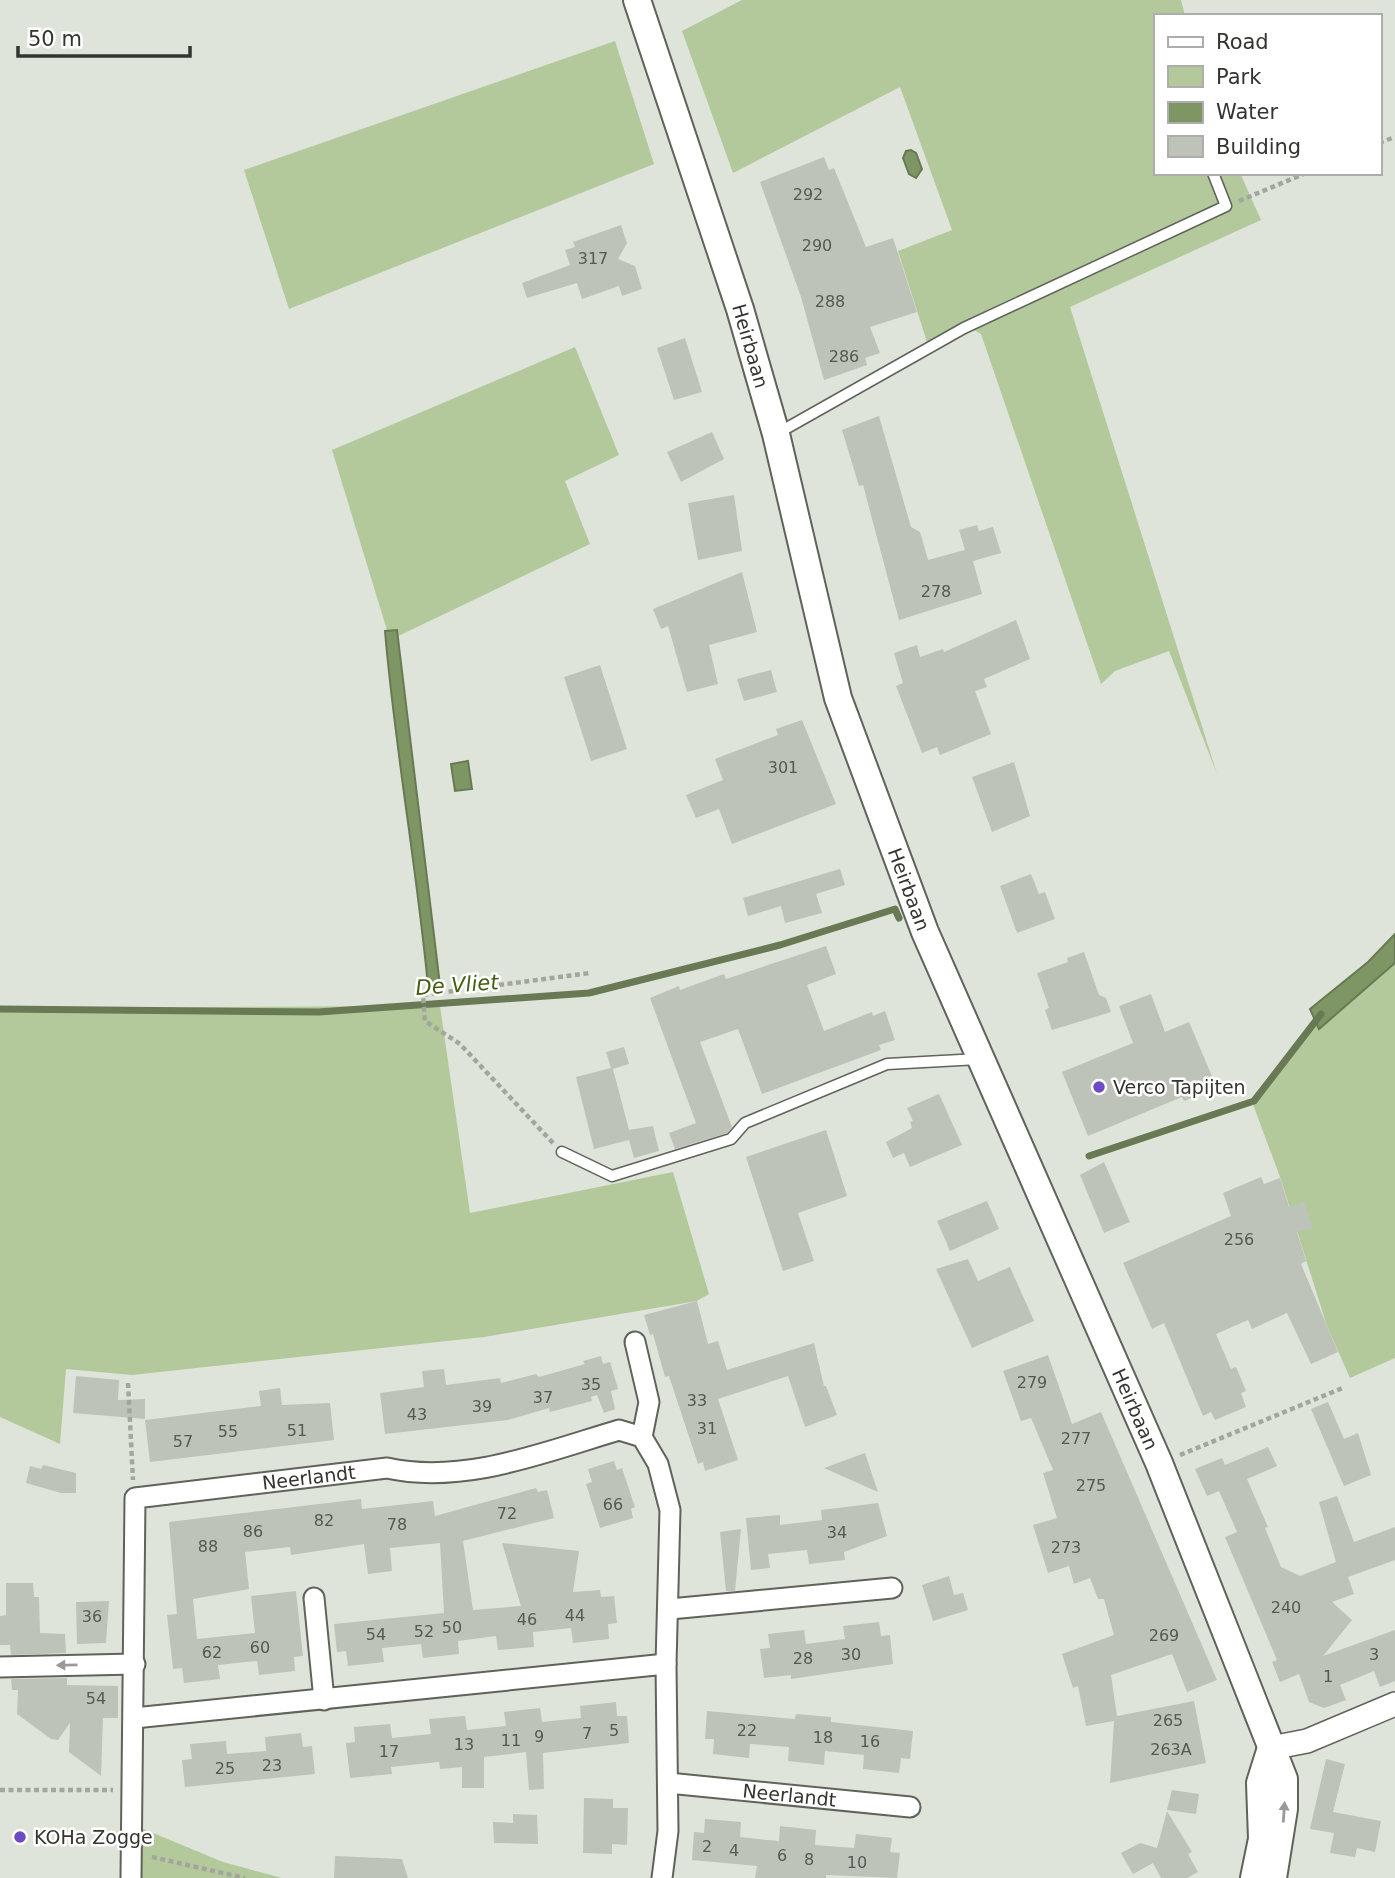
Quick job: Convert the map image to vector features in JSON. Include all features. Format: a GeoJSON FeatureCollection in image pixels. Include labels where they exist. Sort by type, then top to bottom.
{"type":"FeatureCollection","features":[{"type":"Feature","properties":{"kind":"main road","name":"Heirbaan"},"geometry":{"type":"LineString","coordinates":[[637,0],[740,309],[776,434],[838,698],[925,932],[1159,1463],[1284,1779],[1284,1809],[1273,1878]]}},
{"type":"Feature","properties":{"kind":"main road"},"geometry":{"type":"LineString","coordinates":[[1254,1878],[1262,1839],[1260,1783],[1271,1748]]}},
{"type":"Feature","properties":{"kind":"street"},"geometry":{"type":"LineString","coordinates":[[635,1342],[649,1402],[642,1437],[658,1464],[670,1510],[670,1609],[666,1664],[668,1831],[662,1878]]}},
{"type":"Feature","properties":{"kind":"street","name":"Neerlandt"},"geometry":{"type":"LineString","coordinates":[[135,1498],[387,1468],[412,1474],[457,1473],[619,1430],[642,1437]]}},
{"type":"Feature","properties":{"kind":"street"},"geometry":{"type":"LineString","coordinates":[[131,1878],[135,1498]]}},
{"type":"Feature","properties":{"kind":"street"},"geometry":{"type":"LineString","coordinates":[[670,1609],[892,1588]]}},
{"type":"Feature","properties":{"kind":"street"},"geometry":{"type":"LineString","coordinates":[[314,1598],[324,1699]]}},
{"type":"Feature","properties":{"kind":"street"},"geometry":{"type":"LineString","coordinates":[[0,1667],[135,1664]]}},
{"type":"Feature","properties":{"kind":"street"},"geometry":{"type":"LineString","coordinates":[[134,1718],[666,1664]]}},
{"type":"Feature","properties":{"kind":"street"},"geometry":{"type":"LineString","coordinates":[[1271,1748],[1307,1741],[1395,1704]]}},
{"type":"Feature","properties":{"kind":"street","name":"Neerlandt"},"geometry":{"type":"LineString","coordinates":[[668,1783],[910,1807]]}},
{"type":"Feature","properties":{"kind":"lane"},"geometry":{"type":"LineString","coordinates":[[776,434],[808,419],[964,328],[1226,206],[1214,175]]}},
{"type":"Feature","properties":{"kind":"lane"},"geometry":{"type":"LineString","coordinates":[[562,1152],[612,1176],[731,1139],[745,1122],[887,1064],[980,1059]]}},
{"type":"Feature","properties":{"kind":"path"},"geometry":{"type":"LineString","coordinates":[[1226,206],[1301,175]]}},
{"type":"Feature","properties":{"kind":"path"},"geometry":{"type":"LineString","coordinates":[[562,1152],[460,1044],[425,1021],[423,995],[590,973]]}},
{"type":"Feature","properties":{"kind":"path"},"geometry":{"type":"LineString","coordinates":[[128,1383],[135,1498]]}},
{"type":"Feature","properties":{"kind":"path"},"geometry":{"type":"LineString","coordinates":[[1159,1463],[1345,1388]]}},
{"type":"Feature","properties":{"kind":"path"},"geometry":{"type":"LineString","coordinates":[[0,1790],[131,1790]]}},
{"type":"Feature","properties":{"kind":"path"},"geometry":{"type":"LineString","coordinates":[[130,1852],[245,1878]]}},
{"type":"Feature","properties":{"kind":"green space"},"geometry":{"type":"Polygon","coordinates":[[[742,0],[1181,0],[1184,14],[1154,14],[1154,175],[1241,175],[1261,220],[1070,307],[1217,774],[1169,651],[1115,671],[1101,684],[981,334],[974,330],[927,342],[898,251],[952,230],[900,87],[733,173],[682,31],[742,0]]]}},
{"type":"Feature","properties":{"kind":"green space"},"geometry":{"type":"Polygon","coordinates":[[[615,41],[654,164],[289,309],[244,170],[615,41]]]}},
{"type":"Feature","properties":{"kind":"green space"},"geometry":{"type":"Polygon","coordinates":[[[575,347],[619,455],[565,481],[590,544],[390,640],[332,450],[575,347]]]}},
{"type":"Feature","properties":{"kind":"green space"},"geometry":{"type":"Polygon","coordinates":[[[1395,940],[1395,1358],[1350,1378],[1327,1326],[1280,1177],[1251,1099],[1313,1022],[1395,940]]]}},
{"type":"Feature","properties":{"kind":"green space"},"geometry":{"type":"Polygon","coordinates":[[[440,1006],[470,1213],[673,1172],[709,1294],[697,1301],[484,1337],[132,1375],[66,1369],[60,1444],[0,1417],[0,1008],[440,1006]]]}},
{"type":"Feature","properties":{"kind":"green space"},"geometry":{"type":"Polygon","coordinates":[[[122,1820],[223,1862],[282,1878],[124,1878],[122,1820]]]}},
{"type":"Feature","properties":{"kind":"water"},"geometry":{"type":"Polygon","coordinates":[[[906,151],[916,153],[922,169],[916,178],[909,174],[903,158],[906,151]]]}},
{"type":"Feature","properties":{"kind":"water"},"geometry":{"type":"Polygon","coordinates":[[[397,630],[440,985],[428,986],[394,720],[385,631],[397,630]]]}},
{"type":"Feature","properties":{"kind":"water"},"geometry":{"type":"Polygon","coordinates":[[[468,761],[472,789],[455,791],[451,764],[468,761]]]}},
{"type":"Feature","properties":{"kind":"water"},"geometry":{"type":"Polygon","coordinates":[[[1395,934],[1395,963],[1319,1029],[1310,1009],[1368,962],[1395,934]]]}},
{"type":"Feature","properties":{"kind":"building"},"geometry":{"type":"Polygon","coordinates":[[[824,157],[829,170],[834,168],[866,247],[893,238],[917,312],[870,327],[880,353],[865,358],[867,365],[824,380],[801,297],[760,182],[824,157]]]}},
{"type":"Feature","properties":{"kind":"building"},"geometry":{"type":"Polygon","coordinates":[[[621,225],[627,243],[618,259],[635,266],[642,289],[622,296],[619,286],[582,299],[577,283],[527,298],[522,283],[570,265],[565,250],[575,247],[573,242],[621,225]]]}},
{"type":"Feature","properties":{"kind":"building"},"geometry":{"type":"Polygon","coordinates":[[[685,338],[702,392],[674,400],[657,348],[685,338]]]}},
{"type":"Feature","properties":{"kind":"building"},"geometry":{"type":"Polygon","coordinates":[[[879,416],[911,527],[920,532],[928,560],[965,550],[959,530],[977,525],[979,531],[993,527],[1001,553],[973,561],[982,594],[899,620],[863,485],[859,486],[842,430],[879,416]]]}},
{"type":"Feature","properties":{"kind":"building"},"geometry":{"type":"Polygon","coordinates":[[[712,432],[724,459],[681,482],[667,452],[712,432]]]}},
{"type":"Feature","properties":{"kind":"building"},"geometry":{"type":"Polygon","coordinates":[[[734,495],[742,551],[698,560],[688,503],[734,495]]]}},
{"type":"Feature","properties":{"kind":"building"},"geometry":{"type":"Polygon","coordinates":[[[742,572],[757,632],[709,645],[718,684],[687,692],[668,626],[661,629],[653,609],[742,572]]]}},
{"type":"Feature","properties":{"kind":"building"},"geometry":{"type":"Polygon","coordinates":[[[1016,620],[1030,659],[984,679],[987,687],[975,691],[991,734],[940,755],[937,747],[922,753],[896,686],[903,683],[894,653],[917,645],[920,657],[943,649],[944,652],[1016,620]]]}},
{"type":"Feature","properties":{"kind":"building"},"geometry":{"type":"Polygon","coordinates":[[[600,665],[627,749],[591,761],[564,677],[600,665]]]}},
{"type":"Feature","properties":{"kind":"building"},"geometry":{"type":"Polygon","coordinates":[[[771,670],[777,692],[744,701],[737,679],[771,670]]]}},
{"type":"Feature","properties":{"kind":"building"},"geometry":{"type":"Polygon","coordinates":[[[802,720],[836,804],[732,844],[719,809],[696,818],[686,795],[723,780],[715,759],[778,735],[776,729],[802,720]]]}},
{"type":"Feature","properties":{"kind":"building"},"geometry":{"type":"Polygon","coordinates":[[[1014,762],[1030,816],[992,832],[972,777],[1014,762]]]}},
{"type":"Feature","properties":{"kind":"building"},"geometry":{"type":"Polygon","coordinates":[[[840,869],[845,885],[816,894],[822,913],[785,923],[781,906],[748,916],[743,898],[840,869]]]}},
{"type":"Feature","properties":{"kind":"building"},"geometry":{"type":"Polygon","coordinates":[[[1031,874],[1039,894],[1045,892],[1055,919],[1017,933],[1000,886],[1031,874]]]}},
{"type":"Feature","properties":{"kind":"building"},"geometry":{"type":"Polygon","coordinates":[[[826,946],[836,974],[807,985],[824,1031],[872,1012],[873,1016],[885,1011],[895,1040],[879,1045],[881,1050],[762,1094],[738,1029],[700,1042],[732,1127],[727,1133],[675,1149],[669,1133],[696,1123],[650,998],[679,986],[680,990],[724,974],[726,979],[826,946]]]}},
{"type":"Feature","properties":{"kind":"building"},"geometry":{"type":"Polygon","coordinates":[[[1084,952],[1099,995],[1106,998],[1111,1012],[1052,1030],[1045,1010],[1049,1008],[1037,973],[1068,962],[1067,958],[1084,952]]]}},
{"type":"Feature","properties":{"kind":"building"},"geometry":{"type":"Polygon","coordinates":[[[1151,994],[1165,1032],[1189,1022],[1217,1088],[1184,1101],[1182,1097],[1088,1136],[1062,1072],[1133,1043],[1119,1006],[1151,994]]]}},
{"type":"Feature","properties":{"kind":"building"},"geometry":{"type":"Polygon","coordinates":[[[624,1047],[629,1064],[613,1069],[629,1130],[653,1126],[659,1151],[634,1158],[629,1140],[594,1149],[576,1077],[611,1068],[606,1052],[624,1047]]]}},
{"type":"Feature","properties":{"kind":"building"},"geometry":{"type":"Polygon","coordinates":[[[939,1094],[962,1145],[910,1167],[904,1153],[893,1158],[886,1142],[912,1128],[910,1122],[913,1121],[907,1108],[939,1094]]]}},
{"type":"Feature","properties":{"kind":"building"},"geometry":{"type":"Polygon","coordinates":[[[826,1130],[847,1196],[798,1213],[814,1261],[783,1271],[746,1157],[826,1130]]]}},
{"type":"Feature","properties":{"kind":"building"},"geometry":{"type":"Polygon","coordinates":[[[1104,1162],[1130,1222],[1104,1233],[1080,1175],[1104,1162]]]}},
{"type":"Feature","properties":{"kind":"building"},"geometry":{"type":"Polygon","coordinates":[[[1261,1177],[1264,1184],[1280,1178],[1289,1207],[1304,1202],[1313,1228],[1297,1232],[1306,1261],[1301,1264],[1338,1352],[1311,1364],[1287,1313],[1252,1329],[1248,1320],[1216,1334],[1231,1369],[1236,1367],[1246,1391],[1241,1393],[1246,1407],[1215,1420],[1211,1412],[1203,1416],[1164,1323],[1152,1329],[1123,1263],[1231,1216],[1223,1193],[1261,1177]]]}},
{"type":"Feature","properties":{"kind":"building"},"geometry":{"type":"Polygon","coordinates":[[[987,1201],[999,1229],[950,1251],[937,1221],[987,1201]]]}},
{"type":"Feature","properties":{"kind":"building"},"geometry":{"type":"Polygon","coordinates":[[[968,1259],[978,1281],[1010,1267],[1034,1321],[972,1348],[936,1269],[968,1259]]]}},
{"type":"Feature","properties":{"kind":"building"},"geometry":{"type":"Polygon","coordinates":[[[697,1301],[708,1344],[718,1341],[727,1370],[814,1343],[824,1386],[837,1415],[805,1427],[788,1376],[718,1399],[738,1460],[705,1471],[703,1462],[698,1464],[669,1376],[665,1377],[653,1334],[650,1335],[644,1315],[697,1301]]]}},
{"type":"Feature","properties":{"kind":"building"},"geometry":{"type":"Polygon","coordinates":[[[1048,1355],[1072,1424],[1101,1412],[1217,1680],[1187,1692],[1172,1654],[1111,1675],[1117,1716],[1194,1701],[1206,1763],[1110,1783],[1114,1721],[1086,1726],[1078,1686],[1073,1688],[1062,1654],[1114,1635],[1104,1599],[1098,1599],[1090,1578],[1074,1584],[1069,1566],[1048,1573],[1033,1525],[1057,1518],[1043,1473],[1053,1470],[1031,1418],[1021,1421],[1003,1371],[1048,1355]]]}},
{"type":"Feature","properties":{"kind":"building"},"geometry":{"type":"Polygon","coordinates":[[[601,1356],[603,1364],[610,1362],[618,1389],[611,1391],[615,1409],[604,1413],[597,1395],[591,1397],[592,1401],[550,1412],[549,1408],[508,1420],[385,1434],[380,1393],[424,1387],[422,1371],[444,1369],[446,1385],[500,1378],[501,1383],[536,1374],[539,1377],[585,1364],[583,1361],[601,1356]]]}},
{"type":"Feature","properties":{"kind":"building"},"geometry":{"type":"Polygon","coordinates":[[[76,1376],[119,1380],[118,1400],[145,1399],[145,1419],[73,1413],[76,1376]]]}},
{"type":"Feature","properties":{"kind":"building"},"geometry":{"type":"Polygon","coordinates":[[[280,1388],[282,1405],[330,1403],[334,1440],[150,1462],[145,1420],[261,1406],[259,1391],[280,1388]]]}},
{"type":"Feature","properties":{"kind":"building"},"geometry":{"type":"Polygon","coordinates":[[[1328,1402],[1344,1439],[1358,1433],[1371,1475],[1344,1486],[1311,1409],[1328,1402]]]}},
{"type":"Feature","properties":{"kind":"building"},"geometry":{"type":"Polygon","coordinates":[[[1268,1447],[1277,1466],[1247,1479],[1268,1527],[1265,1528],[1281,1567],[1300,1576],[1336,1562],[1319,1502],[1337,1496],[1354,1542],[1395,1527],[1395,1560],[1348,1577],[1354,1594],[1332,1602],[1352,1620],[1323,1656],[1395,1630],[1395,1681],[1380,1687],[1374,1671],[1340,1685],[1346,1700],[1324,1708],[1309,1702],[1299,1674],[1280,1682],[1272,1662],[1277,1660],[1225,1537],[1237,1532],[1219,1491],[1207,1496],[1195,1469],[1222,1458],[1225,1465],[1268,1447]]]}},
{"type":"Feature","properties":{"kind":"building"},"geometry":{"type":"Polygon","coordinates":[[[865,1453],[878,1492],[824,1468],[865,1453]]]}},
{"type":"Feature","properties":{"kind":"building"},"geometry":{"type":"Polygon","coordinates":[[[614,1461],[617,1470],[622,1468],[635,1507],[631,1509],[633,1518],[600,1528],[586,1484],[592,1482],[588,1469],[614,1461]]]}},
{"type":"Feature","properties":{"kind":"building"},"geometry":{"type":"Polygon","coordinates":[[[43,1465],[76,1473],[76,1493],[61,1493],[26,1483],[30,1466],[41,1469],[43,1465]]]}},
{"type":"Feature","properties":{"kind":"building"},"geometry":{"type":"Polygon","coordinates":[[[536,1488],[538,1492],[547,1490],[554,1518],[463,1541],[473,1610],[521,1606],[502,1543],[579,1551],[573,1592],[600,1590],[601,1597],[614,1596],[617,1623],[608,1624],[609,1639],[573,1643],[571,1628],[533,1632],[534,1647],[498,1650],[496,1636],[458,1641],[459,1654],[423,1658],[421,1644],[382,1648],[384,1662],[348,1666],[346,1651],[337,1652],[334,1624],[444,1613],[440,1543],[390,1548],[392,1571],[368,1574],[364,1544],[291,1555],[290,1547],[245,1552],[249,1589],[193,1599],[197,1639],[255,1633],[251,1596],[296,1591],[303,1656],[294,1657],[295,1671],[259,1675],[257,1661],[218,1665],[220,1679],[184,1683],[182,1668],[173,1669],[167,1615],[177,1614],[169,1522],[361,1499],[362,1509],[433,1501],[435,1516],[536,1488]]]}},
{"type":"Feature","properties":{"kind":"building"},"geometry":{"type":"Polygon","coordinates":[[[878,1503],[887,1536],[844,1552],[845,1560],[809,1564],[807,1550],[768,1554],[770,1568],[751,1570],[746,1518],[780,1515],[780,1525],[822,1520],[821,1510],[878,1503]]]}},
{"type":"Feature","properties":{"kind":"building"},"geometry":{"type":"Polygon","coordinates":[[[741,1529],[735,1591],[726,1591],[720,1532],[741,1529]]]}},
{"type":"Feature","properties":{"kind":"building"},"geometry":{"type":"Polygon","coordinates":[[[949,1576],[954,1595],[963,1593],[968,1610],[933,1621],[922,1585],[949,1576]]]}},
{"type":"Feature","properties":{"kind":"building"},"geometry":{"type":"Polygon","coordinates":[[[6,1583],[33,1583],[34,1597],[39,1597],[40,1633],[65,1634],[66,1653],[11,1655],[10,1645],[0,1645],[0,1616],[6,1615],[6,1583]]]}},
{"type":"Feature","properties":{"kind":"building"},"geometry":{"type":"Polygon","coordinates":[[[109,1601],[106,1643],[77,1644],[76,1602],[109,1601]]]}},
{"type":"Feature","properties":{"kind":"building"},"geometry":{"type":"Polygon","coordinates":[[[879,1622],[881,1636],[890,1635],[893,1664],[791,1679],[791,1675],[764,1678],[760,1649],[770,1648],[768,1634],[804,1630],[806,1644],[845,1639],[843,1626],[879,1622]]]}},
{"type":"Feature","properties":{"kind":"building"},"geometry":{"type":"Polygon","coordinates":[[[67,1678],[67,1685],[118,1686],[118,1718],[103,1718],[101,1776],[69,1752],[70,1723],[58,1740],[51,1739],[17,1714],[18,1690],[12,1690],[11,1679],[67,1678]]]}},
{"type":"Feature","properties":{"kind":"building"},"geometry":{"type":"Polygon","coordinates":[[[616,1702],[617,1716],[627,1716],[629,1743],[543,1753],[544,1789],[529,1790],[526,1752],[484,1757],[484,1788],[462,1788],[462,1767],[440,1769],[439,1762],[391,1767],[392,1774],[350,1778],[346,1743],[355,1742],[354,1727],[390,1724],[392,1738],[431,1734],[429,1719],[465,1716],[467,1730],[506,1726],[504,1712],[540,1708],[542,1722],[581,1718],[580,1706],[616,1702]]]}},
{"type":"Feature","properties":{"kind":"building"},"geometry":{"type":"Polygon","coordinates":[[[707,1711],[795,1719],[796,1714],[831,1717],[831,1722],[913,1731],[910,1759],[901,1758],[899,1773],[863,1769],[864,1755],[825,1751],[824,1765],[788,1761],[789,1747],[750,1744],[749,1758],[713,1754],[714,1739],[705,1739],[707,1711]]]}},
{"type":"Feature","properties":{"kind":"building"},"geometry":{"type":"Polygon","coordinates":[[[301,1733],[303,1747],[312,1746],[315,1774],[185,1787],[182,1760],[192,1759],[190,1744],[226,1741],[227,1754],[266,1751],[265,1737],[301,1733]]]}},
{"type":"Feature","properties":{"kind":"building"},"geometry":{"type":"Polygon","coordinates":[[[1326,1759],[1345,1764],[1333,1812],[1381,1821],[1375,1852],[1357,1848],[1355,1857],[1330,1853],[1334,1833],[1310,1829],[1326,1759]]]}},
{"type":"Feature","properties":{"kind":"building"},"geometry":{"type":"Polygon","coordinates":[[[1172,1790],[1199,1794],[1196,1814],[1167,1810],[1172,1790]]]}},
{"type":"Feature","properties":{"kind":"building"},"geometry":{"type":"Polygon","coordinates":[[[584,1798],[613,1799],[613,1808],[628,1808],[627,1845],[612,1844],[612,1854],[583,1853],[584,1798]]]}},
{"type":"Feature","properties":{"kind":"building"},"geometry":{"type":"Polygon","coordinates":[[[1167,1811],[1192,1852],[1188,1854],[1198,1872],[1187,1878],[1161,1878],[1153,1863],[1133,1874],[1121,1853],[1140,1843],[1157,1848],[1167,1811]]]}},
{"type":"Feature","properties":{"kind":"building"},"geometry":{"type":"Polygon","coordinates":[[[513,1814],[537,1815],[538,1844],[494,1843],[493,1822],[513,1823],[513,1814]]]}},
{"type":"Feature","properties":{"kind":"building"},"geometry":{"type":"Polygon","coordinates":[[[705,1819],[741,1822],[740,1837],[758,1839],[779,1841],[780,1826],[816,1830],[815,1845],[854,1848],[856,1834],[892,1838],[890,1852],[900,1853],[897,1878],[826,1875],[826,1878],[755,1878],[757,1866],[692,1860],[694,1832],[704,1833],[705,1819]]]}},
{"type":"Feature","properties":{"kind":"building"},"geometry":{"type":"Polygon","coordinates":[[[335,1856],[402,1859],[408,1878],[334,1878],[335,1856]]]}},
{"type":"Feature","properties":{"kind":"waterway","name":"De Vliet"},"geometry":{"type":"LineString","coordinates":[[0,1009],[319,1012],[589,993],[780,945],[895,909],[899,918]]}},
{"type":"Feature","properties":{"kind":"waterway"},"geometry":{"type":"LineString","coordinates":[[1089,1156],[1254,1101],[1321,1014]]}},
{"type":"Feature","properties":{"kind":"place","name":"Verco Tapijten"},"geometry":{"type":"Point","coordinates":[1099,1087]}},
{"type":"Feature","properties":{"kind":"place","name":"KOHa Zogge"},"geometry":{"type":"Point","coordinates":[20,1837]}}]}
